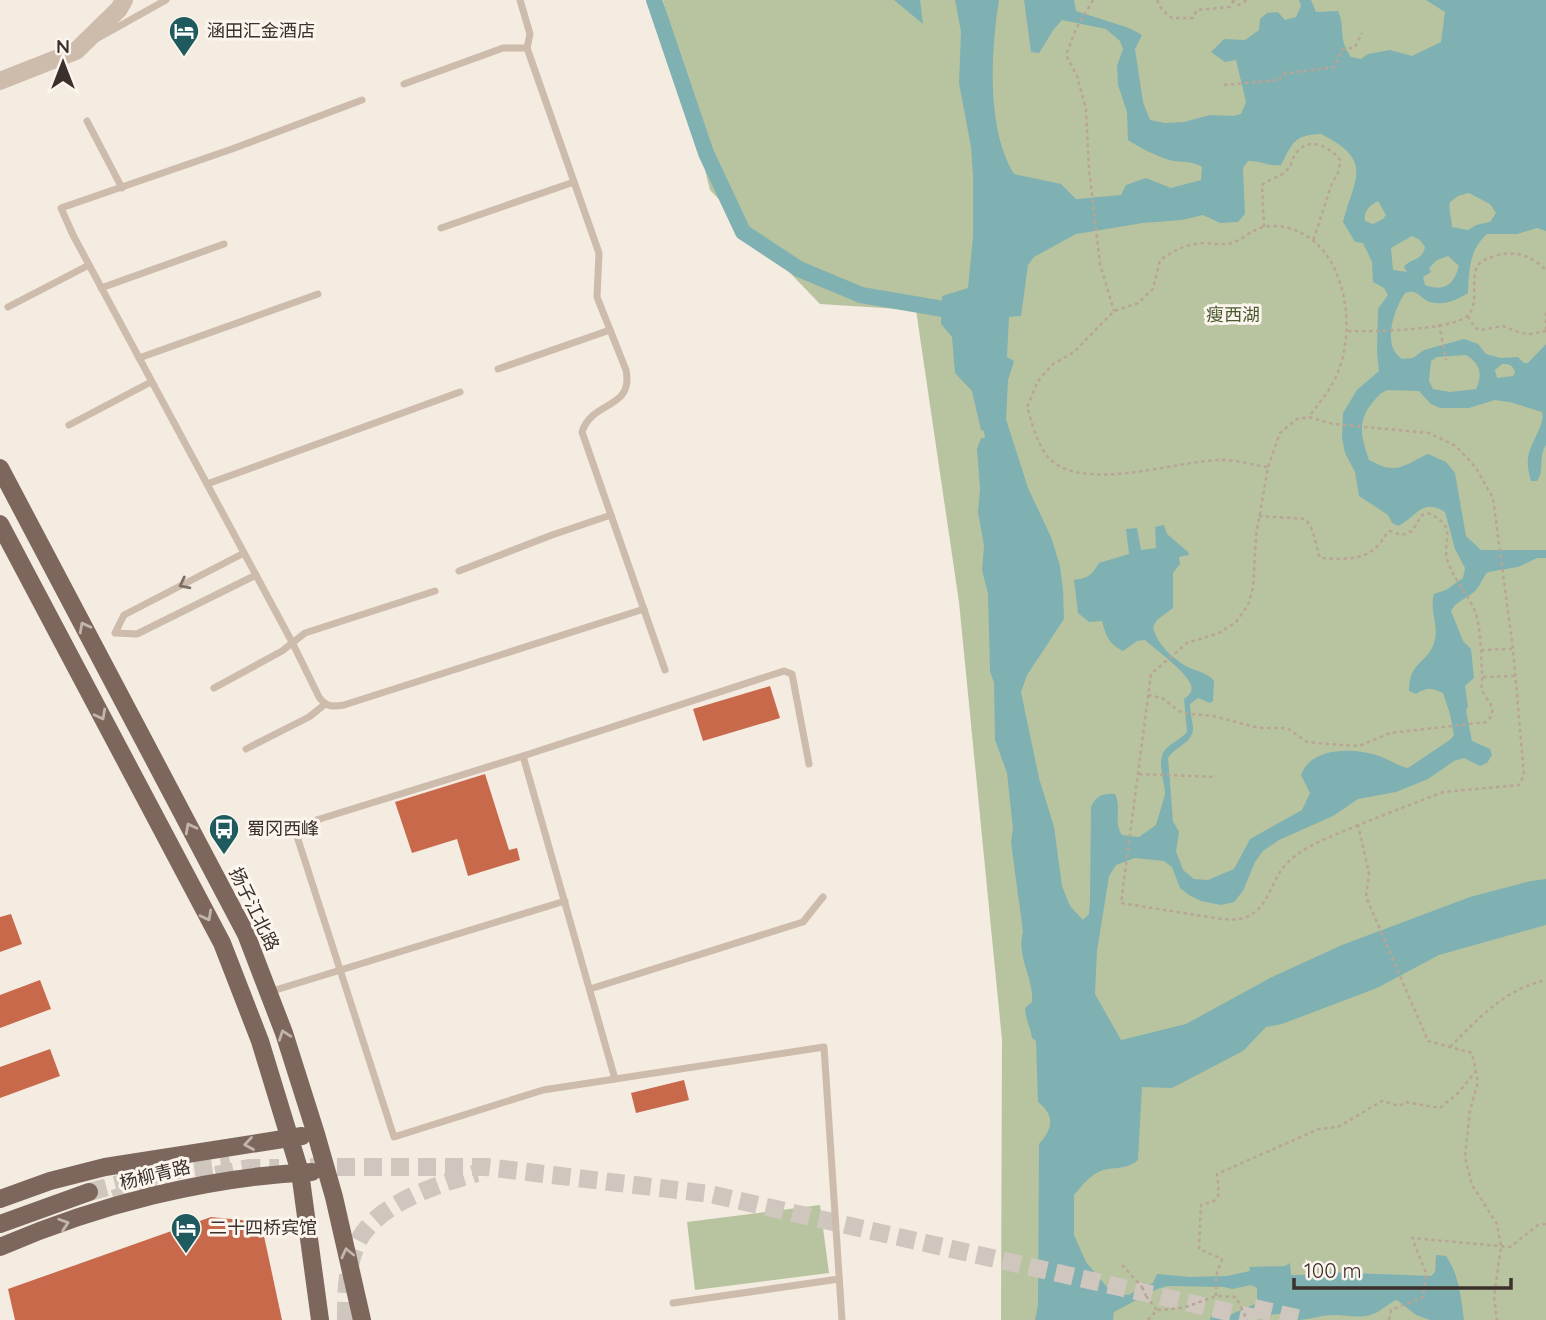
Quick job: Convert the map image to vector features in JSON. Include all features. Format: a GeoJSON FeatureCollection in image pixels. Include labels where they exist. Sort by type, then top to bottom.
{"type":"FeatureCollection","features":[{"type":"Feature","properties":{"kind":"main road","name":"扬子江北路"},"geometry":{"type":"LineString","coordinates":[[0,468],[246,934],[284,1033],[316,1134],[362,1320]]}},
{"type":"Feature","properties":{"kind":"main road"},"geometry":{"type":"LineString","coordinates":[[0,524],[222,943],[260,1041],[291,1137],[300,1172],[320,1320]]}},
{"type":"Feature","properties":{"kind":"main road","name":"杨柳青路"},"geometry":{"type":"LineString","coordinates":[[0,1199],[50,1181],[105,1167],[316,1134]]}},
{"type":"Feature","properties":{"kind":"main road","name":"杨柳青路"},"geometry":{"type":"LineString","coordinates":[[0,1247],[24,1236],[138,1199],[212,1182],[327,1171]]}},
{"type":"Feature","properties":{"kind":"main road"},"geometry":{"type":"LineString","coordinates":[[0,1224],[89,1192]]}},
{"type":"Feature","properties":{"kind":"street"},"geometry":{"type":"LineString","coordinates":[[0,80],[76,51],[119,9],[124,0]]}},
{"type":"Feature","properties":{"kind":"lane"},"geometry":{"type":"LineString","coordinates":[[76,51],[166,0]]}},
{"type":"Feature","properties":{"kind":"lane"},"geometry":{"type":"LineString","coordinates":[[520,0],[530,34],[527,48],[599,253],[597,297],[628,381],[625,392],[586,421],[582,432],[665,670]]}},
{"type":"Feature","properties":{"kind":"lane"},"geometry":{"type":"LineString","coordinates":[[404,84],[503,48],[527,48]]}},
{"type":"Feature","properties":{"kind":"lane"},"geometry":{"type":"LineString","coordinates":[[362,100],[61,208],[151,382],[292,642],[318,697],[324,705],[344,705],[644,609]]}},
{"type":"Feature","properties":{"kind":"lane"},"geometry":{"type":"LineString","coordinates":[[87,121],[122,188]]}},
{"type":"Feature","properties":{"kind":"lane"},"geometry":{"type":"LineString","coordinates":[[441,228],[573,182]]}},
{"type":"Feature","properties":{"kind":"lane"},"geometry":{"type":"LineString","coordinates":[[101,288],[224,244]]}},
{"type":"Feature","properties":{"kind":"lane"},"geometry":{"type":"LineString","coordinates":[[8,307],[89,265]]}},
{"type":"Feature","properties":{"kind":"lane"},"geometry":{"type":"LineString","coordinates":[[139,358],[318,294]]}},
{"type":"Feature","properties":{"kind":"lane"},"geometry":{"type":"LineString","coordinates":[[498,369],[610,330]]}},
{"type":"Feature","properties":{"kind":"lane"},"geometry":{"type":"LineString","coordinates":[[69,425],[151,382]]}},
{"type":"Feature","properties":{"kind":"lane"},"geometry":{"type":"LineString","coordinates":[[207,484],[460,392]]}},
{"type":"Feature","properties":{"kind":"lane"},"geometry":{"type":"LineString","coordinates":[[459,571],[611,515]]}},
{"type":"Feature","properties":{"kind":"lane"},"geometry":{"type":"LineString","coordinates":[[244,554],[124,615],[115,633],[137,634],[256,575]]}},
{"type":"Feature","properties":{"kind":"lane"},"geometry":{"type":"LineString","coordinates":[[215,688],[282,651],[305,633],[435,591]]}},
{"type":"Feature","properties":{"kind":"lane"},"geometry":{"type":"LineString","coordinates":[[809,764],[792,674],[784,671],[294,827],[394,1137],[543,1090],[824,1047],[842,1320]]}},
{"type":"Feature","properties":{"kind":"lane"},"geometry":{"type":"LineString","coordinates":[[246,749],[309,717],[324,705]]}},
{"type":"Feature","properties":{"kind":"lane"},"geometry":{"type":"LineString","coordinates":[[523,756],[615,1079]]}},
{"type":"Feature","properties":{"kind":"lane"},"geometry":{"type":"LineString","coordinates":[[590,989],[803,922],[823,897]]}},
{"type":"Feature","properties":{"kind":"lane"},"geometry":{"type":"LineString","coordinates":[[268,992],[565,901]]}},
{"type":"Feature","properties":{"kind":"lane"},"geometry":{"type":"LineString","coordinates":[[673,1303],[839,1279]]}},
{"type":"Feature","properties":{"kind":"path"},"geometry":{"type":"LineString","coordinates":[[1157,0],[1162,10],[1172,18],[1193,18],[1197,10],[1230,7],[1232,1],[1239,5],[1247,0]]}},
{"type":"Feature","properties":{"kind":"path"},"geometry":{"type":"LineString","coordinates":[[1093,2],[1076,29],[1066,55],[1077,76],[1086,109],[1089,169],[1100,264],[1114,311]]}},
{"type":"Feature","properties":{"kind":"path"},"geometry":{"type":"LineString","coordinates":[[1224,85],[1279,80],[1282,74],[1334,67],[1342,50],[1355,47],[1362,33]]}},
{"type":"Feature","properties":{"kind":"path"},"geometry":{"type":"LineString","coordinates":[[1264,227],[1262,185],[1285,173],[1298,150],[1317,144],[1334,151],[1340,160],[1339,171],[1332,183],[1313,241]]}},
{"type":"Feature","properties":{"kind":"path"},"geometry":{"type":"LineString","coordinates":[[1268,467],[1222,459],[1088,476],[1068,471],[1048,457],[1027,407],[1038,381],[1053,364],[1074,352],[1114,311],[1138,303],[1153,289],[1160,260],[1179,247],[1205,243],[1228,244],[1259,227],[1276,226],[1301,231],[1329,255],[1341,283],[1348,331],[1338,373],[1309,417]]}},
{"type":"Feature","properties":{"kind":"path"},"geometry":{"type":"LineString","coordinates":[[1348,331],[1395,332],[1455,322],[1468,316],[1472,309],[1479,264],[1510,252],[1523,255],[1546,271]]}},
{"type":"Feature","properties":{"kind":"path"},"geometry":{"type":"LineString","coordinates":[[1468,316],[1475,328],[1481,330],[1503,326],[1521,333],[1546,330],[1546,311]]}},
{"type":"Feature","properties":{"kind":"path"},"geometry":{"type":"LineString","coordinates":[[1439,324],[1445,359]]}},
{"type":"Feature","properties":{"kind":"path"},"geometry":{"type":"LineString","coordinates":[[1309,417],[1333,424],[1429,433],[1456,446],[1476,468],[1493,498],[1513,649],[1524,775],[1519,785],[1443,792],[1320,842],[1289,860],[1265,902],[1253,913],[1240,919],[1218,919],[1121,904],[1151,674],[1187,643],[1219,633],[1236,622],[1248,605],[1253,588],[1259,516],[1268,467],[1280,433],[1297,419],[1309,417]]}},
{"type":"Feature","properties":{"kind":"path"},"geometry":{"type":"LineString","coordinates":[[1148,695],[1162,698],[1182,713],[1213,716],[1259,729],[1287,728],[1307,742],[1359,746],[1390,733],[1487,722],[1493,714],[1493,706],[1481,687],[1481,650],[1475,610],[1446,559],[1448,536],[1444,524],[1428,513],[1422,515],[1412,531],[1402,535],[1390,531],[1383,536],[1380,544],[1363,556],[1345,559],[1320,558],[1313,528],[1305,519],[1259,516]]}},
{"type":"Feature","properties":{"kind":"path"},"geometry":{"type":"LineString","coordinates":[[1481,650],[1513,649]]}},
{"type":"Feature","properties":{"kind":"path"},"geometry":{"type":"LineString","coordinates":[[1483,677],[1516,676]]}},
{"type":"Feature","properties":{"kind":"path"},"geometry":{"type":"LineString","coordinates":[[1139,775],[1216,777]]}},
{"type":"Feature","properties":{"kind":"path"},"geometry":{"type":"LineString","coordinates":[[1358,825],[1369,873],[1366,897],[1427,1041],[1472,1053],[1478,1082],[1470,1110],[1465,1157],[1472,1185],[1497,1224],[1500,1247],[1494,1297],[1497,1320]]}},
{"type":"Feature","properties":{"kind":"path"},"geometry":{"type":"LineString","coordinates":[[1450,1047],[1486,1011],[1508,994],[1546,980]]}},
{"type":"Feature","properties":{"kind":"path"},"geometry":{"type":"LineString","coordinates":[[1216,1296],[1216,1276],[1222,1259],[1199,1249],[1201,1205],[1214,1201],[1219,1194],[1217,1174],[1319,1129],[1338,1127],[1382,1101],[1401,1106],[1405,1102],[1440,1108],[1458,1093],[1476,1071]]}},
{"type":"Feature","properties":{"kind":"path"},"geometry":{"type":"LineString","coordinates":[[1389,1320],[1391,1310],[1423,1297],[1426,1273],[1412,1238],[1510,1247],[1538,1225],[1546,1224]]}},
{"type":"Feature","properties":{"kind":"path"},"geometry":{"type":"LineString","coordinates":[[1122,1265],[1142,1287],[1157,1310]]}},
{"type":"Feature","properties":{"kind":"path"},"geometry":{"type":"LineString","coordinates":[[1148,1320],[1157,1310],[1183,1308],[1216,1296],[1236,1297],[1247,1320]]}},
{"type":"Feature","properties":{"kind":"green space","name":"瘦西湖"},"geometry":{"type":"Polygon","coordinates":[[[663,0],[1546,0],[1546,1320],[1001,1320],[1002,1040],[959,602],[916,310],[820,304],[710,190],[663,0]]]}},
{"type":"Feature","properties":{"kind":"green space"},"geometry":{"type":"Polygon","coordinates":[[[820,1205],[829,1273],[695,1290],[687,1222],[820,1205]]]}},
{"type":"Feature","properties":{"kind":"water"},"geometry":{"type":"Polygon","coordinates":[[[894,0],[920,0],[923,24],[894,0]]]}},
{"type":"Feature","properties":{"kind":"water"},"geometry":{"type":"Polygon","coordinates":[[[955,0],[999,0],[994,42],[993,89],[999,135],[1005,155],[1014,174],[1061,184],[1076,199],[1121,195],[1126,185],[1146,178],[1171,188],[1201,180],[1202,167],[1164,158],[1128,140],[1127,112],[1118,85],[1117,66],[1123,49],[1120,41],[1106,29],[1062,20],[1039,53],[1031,52],[1024,0],[1074,0],[1076,11],[1129,28],[1142,35],[1135,49],[1143,102],[1150,120],[1165,123],[1184,122],[1210,115],[1241,114],[1246,102],[1236,60],[1225,62],[1211,52],[1224,39],[1245,40],[1259,30],[1260,19],[1267,13],[1278,12],[1285,20],[1296,17],[1301,6],[1299,0],[1311,0],[1316,12],[1338,11],[1347,50],[1351,57],[1361,59],[1368,54],[1390,50],[1412,56],[1441,42],[1445,12],[1426,0],[1546,0],[1546,231],[1537,228],[1517,234],[1487,234],[1473,254],[1468,293],[1440,303],[1430,302],[1416,293],[1405,293],[1394,317],[1391,337],[1396,353],[1402,359],[1413,358],[1424,350],[1464,339],[1478,344],[1486,354],[1501,358],[1518,357],[1528,363],[1546,344],[1546,445],[1539,477],[1537,481],[1531,481],[1528,461],[1542,422],[1542,412],[1510,402],[1495,400],[1469,408],[1440,408],[1431,404],[1419,391],[1387,390],[1380,394],[1367,410],[1362,425],[1369,460],[1379,465],[1397,468],[1428,454],[1446,462],[1455,473],[1466,536],[1481,550],[1546,550],[1546,558],[1537,558],[1518,567],[1488,572],[1476,590],[1458,602],[1451,611],[1463,641],[1471,649],[1474,678],[1465,686],[1472,741],[1490,749],[1492,755],[1487,763],[1480,766],[1464,758],[1454,761],[1428,779],[1396,792],[1358,799],[1333,816],[1279,840],[1263,851],[1255,862],[1243,891],[1234,902],[1221,905],[1201,901],[1189,895],[1180,888],[1172,867],[1164,861],[1135,858],[1116,865],[1109,876],[1097,951],[1095,994],[1121,1040],[1186,1024],[1272,977],[1342,945],[1470,897],[1546,879],[1546,925],[1439,955],[1377,988],[1282,1024],[1266,1027],[1243,1051],[1172,1088],[1142,1087],[1138,1160],[1127,1166],[1100,1171],[1086,1181],[1074,1195],[1074,1235],[1086,1262],[1112,1293],[1128,1295],[1153,1283],[1157,1274],[1227,1276],[1250,1271],[1249,1267],[1285,1266],[1290,1263],[1291,1275],[1322,1275],[1325,1272],[1431,1276],[1435,1272],[1436,1255],[1446,1256],[1454,1270],[1464,1320],[1430,1320],[1416,1315],[1397,1300],[1376,1313],[1363,1316],[1329,1315],[1296,1320],[1291,1313],[1256,1316],[1247,1320],[1210,1320],[1216,1313],[1223,1318],[1257,1303],[1257,1288],[1251,1285],[1232,1289],[1168,1286],[1114,1312],[1113,1320],[1035,1320],[1038,1305],[1039,1144],[1047,1133],[1050,1122],[1047,1112],[1038,1102],[1036,1041],[1032,1038],[1025,1008],[1032,1002],[1032,993],[1023,959],[1023,932],[1011,842],[1013,829],[1007,773],[995,740],[988,594],[982,570],[984,546],[978,512],[980,489],[977,449],[981,438],[985,438],[972,391],[955,373],[952,337],[941,324],[942,296],[968,288],[973,237],[971,147],[959,83],[961,32],[955,0]],[[1321,134],[1305,136],[1295,142],[1281,165],[1248,161],[1243,168],[1245,214],[1238,222],[1220,223],[1203,215],[1076,234],[1034,257],[1028,265],[1021,316],[1009,317],[1007,357],[1014,361],[1008,380],[1006,419],[1028,488],[1051,537],[1060,566],[1064,619],[1027,675],[1021,692],[1039,778],[1054,827],[1062,886],[1070,906],[1083,920],[1089,914],[1093,803],[1100,796],[1115,794],[1118,825],[1122,835],[1139,837],[1156,825],[1165,794],[1162,754],[1187,732],[1184,699],[1190,693],[1191,687],[1184,674],[1145,640],[1137,641],[1123,651],[1109,639],[1102,621],[1089,622],[1078,613],[1074,580],[1089,575],[1099,563],[1129,554],[1126,529],[1137,528],[1141,550],[1156,548],[1155,527],[1164,525],[1167,534],[1188,552],[1189,555],[1179,557],[1180,564],[1173,573],[1173,608],[1157,620],[1153,627],[1158,639],[1172,656],[1214,681],[1213,701],[1210,703],[1198,698],[1190,704],[1193,727],[1190,737],[1168,758],[1173,821],[1179,832],[1176,851],[1183,870],[1194,879],[1208,880],[1234,869],[1250,839],[1302,810],[1310,793],[1301,775],[1314,759],[1333,752],[1356,751],[1376,755],[1408,768],[1454,735],[1443,693],[1429,689],[1416,694],[1409,691],[1415,668],[1431,650],[1436,637],[1434,594],[1446,590],[1463,578],[1465,568],[1455,549],[1445,512],[1437,508],[1424,508],[1398,526],[1392,523],[1388,515],[1359,496],[1355,472],[1345,453],[1342,438],[1343,413],[1357,390],[1379,371],[1378,309],[1388,295],[1384,288],[1373,282],[1372,262],[1363,243],[1355,242],[1343,222],[1355,182],[1355,162],[1349,153],[1321,134]],[[1469,193],[1450,202],[1452,227],[1468,230],[1490,222],[1496,213],[1490,204],[1469,193]],[[1378,201],[1366,211],[1365,221],[1373,224],[1386,215],[1378,201]],[[1412,236],[1391,248],[1393,270],[1407,272],[1404,267],[1424,252],[1425,247],[1420,240],[1412,236]],[[1448,256],[1437,260],[1429,268],[1431,272],[1423,277],[1425,285],[1438,288],[1451,282],[1459,266],[1448,256]],[[1466,355],[1437,357],[1431,361],[1429,381],[1433,389],[1450,392],[1476,389],[1479,370],[1466,355]],[[1502,364],[1495,370],[1497,378],[1513,376],[1513,368],[1502,364]]]}},
{"type":"Feature","properties":{"kind":"building"},"geometry":{"type":"Polygon","coordinates":[[[770,686],[780,718],[703,741],[693,709],[770,686]]]}},
{"type":"Feature","properties":{"kind":"building"},"geometry":{"type":"Polygon","coordinates":[[[485,774],[509,850],[517,848],[520,860],[468,876],[457,839],[412,853],[395,802],[485,774]]]}},
{"type":"Feature","properties":{"kind":"building"},"geometry":{"type":"Polygon","coordinates":[[[11,914],[22,944],[0,952],[0,917],[11,914]]]}},
{"type":"Feature","properties":{"kind":"building"},"geometry":{"type":"Polygon","coordinates":[[[40,980],[51,1009],[0,1028],[0,995],[40,980]]]}},
{"type":"Feature","properties":{"kind":"building"},"geometry":{"type":"Polygon","coordinates":[[[50,1049],[60,1076],[0,1098],[0,1067],[50,1049]]]}},
{"type":"Feature","properties":{"kind":"building"},"geometry":{"type":"Polygon","coordinates":[[[684,1080],[689,1100],[636,1113],[631,1093],[684,1080]]]}},
{"type":"Feature","properties":{"kind":"building","name":"二十四桥宾馆"},"geometry":{"type":"Polygon","coordinates":[[[211,1217],[261,1222],[282,1320],[15,1320],[8,1289],[211,1217]]]}},
{"type":"Feature","properties":{"kind":"waterway"},"geometry":{"type":"LineString","coordinates":[[654,0],[706,153],[743,232],[799,269],[861,295],[961,312]]}},
{"type":"Feature","properties":{"kind":"tunnel"},"geometry":{"type":"LineString","coordinates":[[89,1192],[165,1172],[230,1163]]}},
{"type":"Feature","properties":{"kind":"tunnel"},"geometry":{"type":"LineString","coordinates":[[310,1167],[486,1167],[710,1194],[1264,1320]]}},
{"type":"Feature","properties":{"kind":"tunnel"},"geometry":{"type":"LineString","coordinates":[[216,1175],[249,1168],[279,1168]]}},
{"type":"Feature","properties":{"kind":"tunnel"},"geometry":{"type":"LineString","coordinates":[[346,1320],[348,1273],[356,1246],[364,1232],[376,1219],[408,1198],[477,1173]]}},
{"type":"Feature","properties":{"kind":"tunnel"},"geometry":{"type":"LineString","coordinates":[[114,1199],[140,1189],[168,1184]]}},
{"type":"Feature","properties":{"kind":"tunnel"},"geometry":{"type":"LineString","coordinates":[[1254,1308],[1305,1320]]}},
{"type":"Feature","properties":{"kind":"place","name":"涵田汇金酒店"},"geometry":{"type":"Point","coordinates":[184,58]}},
{"type":"Feature","properties":{"kind":"place","name":"蜀冈西峰"},"geometry":{"type":"Point","coordinates":[224,856]}},
{"type":"Feature","properties":{"kind":"place","name":"二十四桥宾馆"},"geometry":{"type":"Point","coordinates":[186,1255]}}]}
